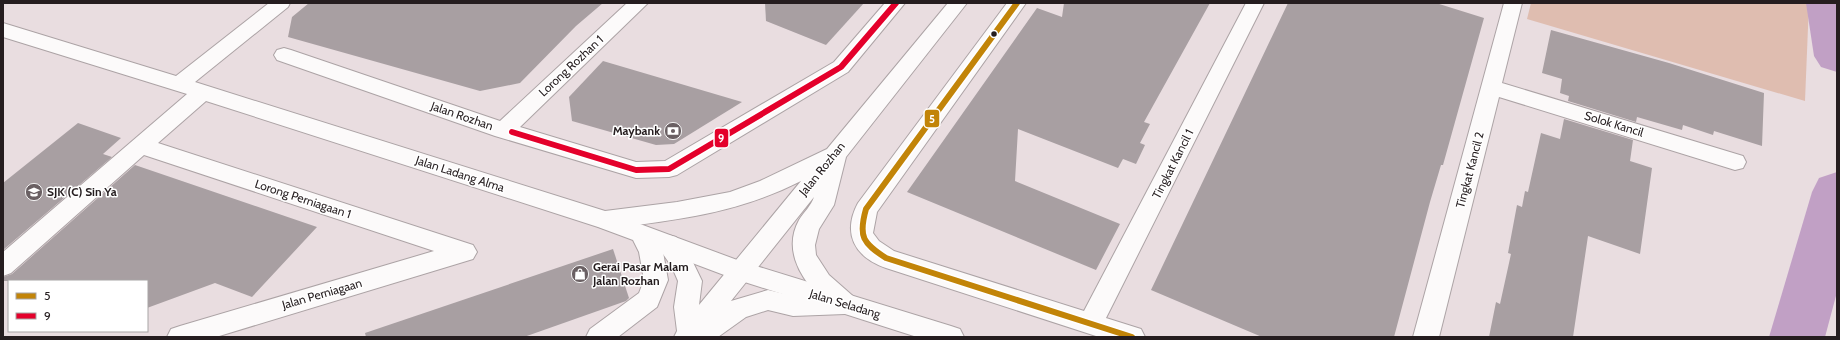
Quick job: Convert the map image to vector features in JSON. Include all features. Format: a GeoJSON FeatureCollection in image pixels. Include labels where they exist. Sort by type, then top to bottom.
{"type":"FeatureCollection","features":[{"type":"Feature","properties":{"kind":"street"},"geometry":{"type":"LineString","coordinates":[[178,85],[280,3]]}},
{"type":"Feature","properties":{"kind":"street","name":"Lorong Rozhan 1"},"geometry":{"type":"LineString","coordinates":[[503,130],[639,3]]}},
{"type":"Feature","properties":{"kind":"street","name":"Jalan Rozhan"},"geometry":{"type":"LineString","coordinates":[[284,55],[503,130],[636,170],[669,169],[841,67],[896,3]]}},
{"type":"Feature","properties":{"kind":"street","name":"Jalan Rozhan"},"geometry":{"type":"LineString","coordinates":[[689,335],[958,3]]}},
{"type":"Feature","properties":{"kind":"street"},"geometry":{"type":"LineString","coordinates":[[1017,3],[866,209],[860,226],[862,238],[870,247],[886,258],[1132,337]]}},
{"type":"Feature","properties":{"kind":"street","name":"Tingkat Kancil 1"},"geometry":{"type":"LineString","coordinates":[[1090,324],[1255,3]]}},
{"type":"Feature","properties":{"kind":"street","name":"Tingkat Kancil 2"},"geometry":{"type":"LineString","coordinates":[[1426,337],[1513,3]]}},
{"type":"Feature","properties":{"kind":"street","name":"Jalan Ladang Alma"},"geometry":{"type":"LineString","coordinates":[[3,30],[605,220],[740,271]]}},
{"type":"Feature","properties":{"kind":"street","name":"Solok Kancil"},"geometry":{"type":"LineString","coordinates":[[1492,87],[1735,162]]}},
{"type":"Feature","properties":{"kind":"street"},"geometry":{"type":"LineString","coordinates":[[3,266],[203,92]]}},
{"type":"Feature","properties":{"kind":"street","name":"Lorong Perniagaan 1"},"geometry":{"type":"LineString","coordinates":[[141,146],[465,252]]}},
{"type":"Feature","properties":{"kind":"street"},"geometry":{"type":"LineString","coordinates":[[605,220],[681,210],[745,195],[779,182],[835,153]]}},
{"type":"Feature","properties":{"kind":"street"},"geometry":{"type":"LineString","coordinates":[[835,153],[822,205],[808,226],[803,245],[805,256],[820,282],[845,304]]}},
{"type":"Feature","properties":{"kind":"street"},"geometry":{"type":"LineString","coordinates":[[599,337],[648,300],[656,280],[651,250],[641,234]]}},
{"type":"Feature","properties":{"kind":"street"},"geometry":{"type":"LineString","coordinates":[[668,244],[681,261],[690,281],[686,307],[689,335],[710,328],[738,309],[768,300],[793,306],[845,304]]}},
{"type":"Feature","properties":{"kind":"street","name":"Jalan Perniagaan"},"geometry":{"type":"LineString","coordinates":[[180,337],[465,252]]}},
{"type":"Feature","properties":{"kind":"street","name":"Jalan Seladang"},"geometry":{"type":"LineString","coordinates":[[740,271],[951,337]]}},
{"type":"Feature","properties":{"kind":"shaded area"},"geometry":{"type":"Polygon","coordinates":[[[1531,3],[1809,3],[1805,101],[1527,19],[1531,3]]]}},
{"type":"Feature","properties":{"kind":"building"},"geometry":{"type":"Polygon","coordinates":[[[309,3],[603,3],[576,26],[520,83],[480,91],[288,37],[292,17],[309,3]]]}},
{"type":"Feature","properties":{"kind":"building"},"geometry":{"type":"Polygon","coordinates":[[[765,3],[864,3],[826,45],[766,21],[765,3]]]}},
{"type":"Feature","properties":{"kind":"building"},"geometry":{"type":"Polygon","coordinates":[[[1064,3],[1210,3],[1144,122],[1150,124],[1140,143],[1145,145],[1136,164],[1123,159],[1118,168],[1018,129],[1015,181],[1120,224],[1096,270],[907,192],[1037,8],[1062,17],[1064,3]]]}},
{"type":"Feature","properties":{"kind":"building"},"geometry":{"type":"Polygon","coordinates":[[[1288,3],[1436,3],[1484,18],[1443,165],[1441,165],[1430,202],[1394,337],[1262,337],[1151,290],[1288,3]]]}},
{"type":"Feature","properties":{"kind":"building"},"geometry":{"type":"Polygon","coordinates":[[[1551,30],[1669,63],[1764,93],[1762,146],[1714,131],[1713,135],[1683,125],[1682,130],[1637,117],[1636,122],[1568,101],[1569,96],[1560,93],[1562,79],[1542,73],[1551,30]]]}},
{"type":"Feature","properties":{"kind":"building"},"geometry":{"type":"Polygon","coordinates":[[[603,61],[742,102],[674,144],[656,145],[572,121],[569,97],[603,61]]]}},
{"type":"Feature","properties":{"kind":"building"},"geometry":{"type":"Polygon","coordinates":[[[1564,119],[1633,140],[1630,161],[1652,168],[1640,254],[1588,236],[1573,337],[1489,337],[1496,302],[1500,304],[1511,254],[1508,253],[1517,205],[1522,207],[1525,191],[1528,192],[1541,133],[1560,139],[1564,119]]]}},
{"type":"Feature","properties":{"kind":"building","name":"SJK (C) Sin Ya"},"geometry":{"type":"Polygon","coordinates":[[[78,123],[121,138],[103,154],[112,157],[3,250],[3,183],[78,123]]]}},
{"type":"Feature","properties":{"kind":"building"},"geometry":{"type":"Polygon","coordinates":[[[135,165],[317,227],[252,297],[215,283],[148,308],[148,280],[3,281],[3,277],[12,274],[135,165]]]}},
{"type":"Feature","properties":{"kind":"building","name":"Gerai Pasar Malam Jalan Rozhan"},"geometry":{"type":"Polygon","coordinates":[[[613,249],[629,298],[626,301],[524,337],[366,337],[365,333],[613,249]]]}},
{"type":"Feature","properties":{"kind":"waterway"},"geometry":{"type":"LineString","coordinates":[[1828,3],[1837,56]]}},
{"type":"Feature","properties":{"kind":"waterway"},"geometry":{"type":"LineString","coordinates":[[1797,337],[1837,192]]}},
{"type":"Feature","properties":{"kind":"transit line","name":"9"},"geometry":{"type":"LineString","coordinates":[[512,132],[636,170],[669,169],[841,67],[896,3]]}},
{"type":"Feature","properties":{"kind":"transit line","name":"5"},"geometry":{"type":"LineString","coordinates":[[1017,3],[866,209],[862,227],[863,238],[871,248],[886,258],[1132,337]]}},
{"type":"Feature","properties":{"kind":"place","name":"Maybank"},"geometry":{"type":"Point","coordinates":[673,131]}},
{"type":"Feature","properties":{"kind":"place","name":"SJK (C) Sin Ya"},"geometry":{"type":"Point","coordinates":[34,192]}},
{"type":"Feature","properties":{"kind":"place","name":"Gerai Pasar Malam Jalan Rozhan"},"geometry":{"type":"Point","coordinates":[580,274]}}]}
